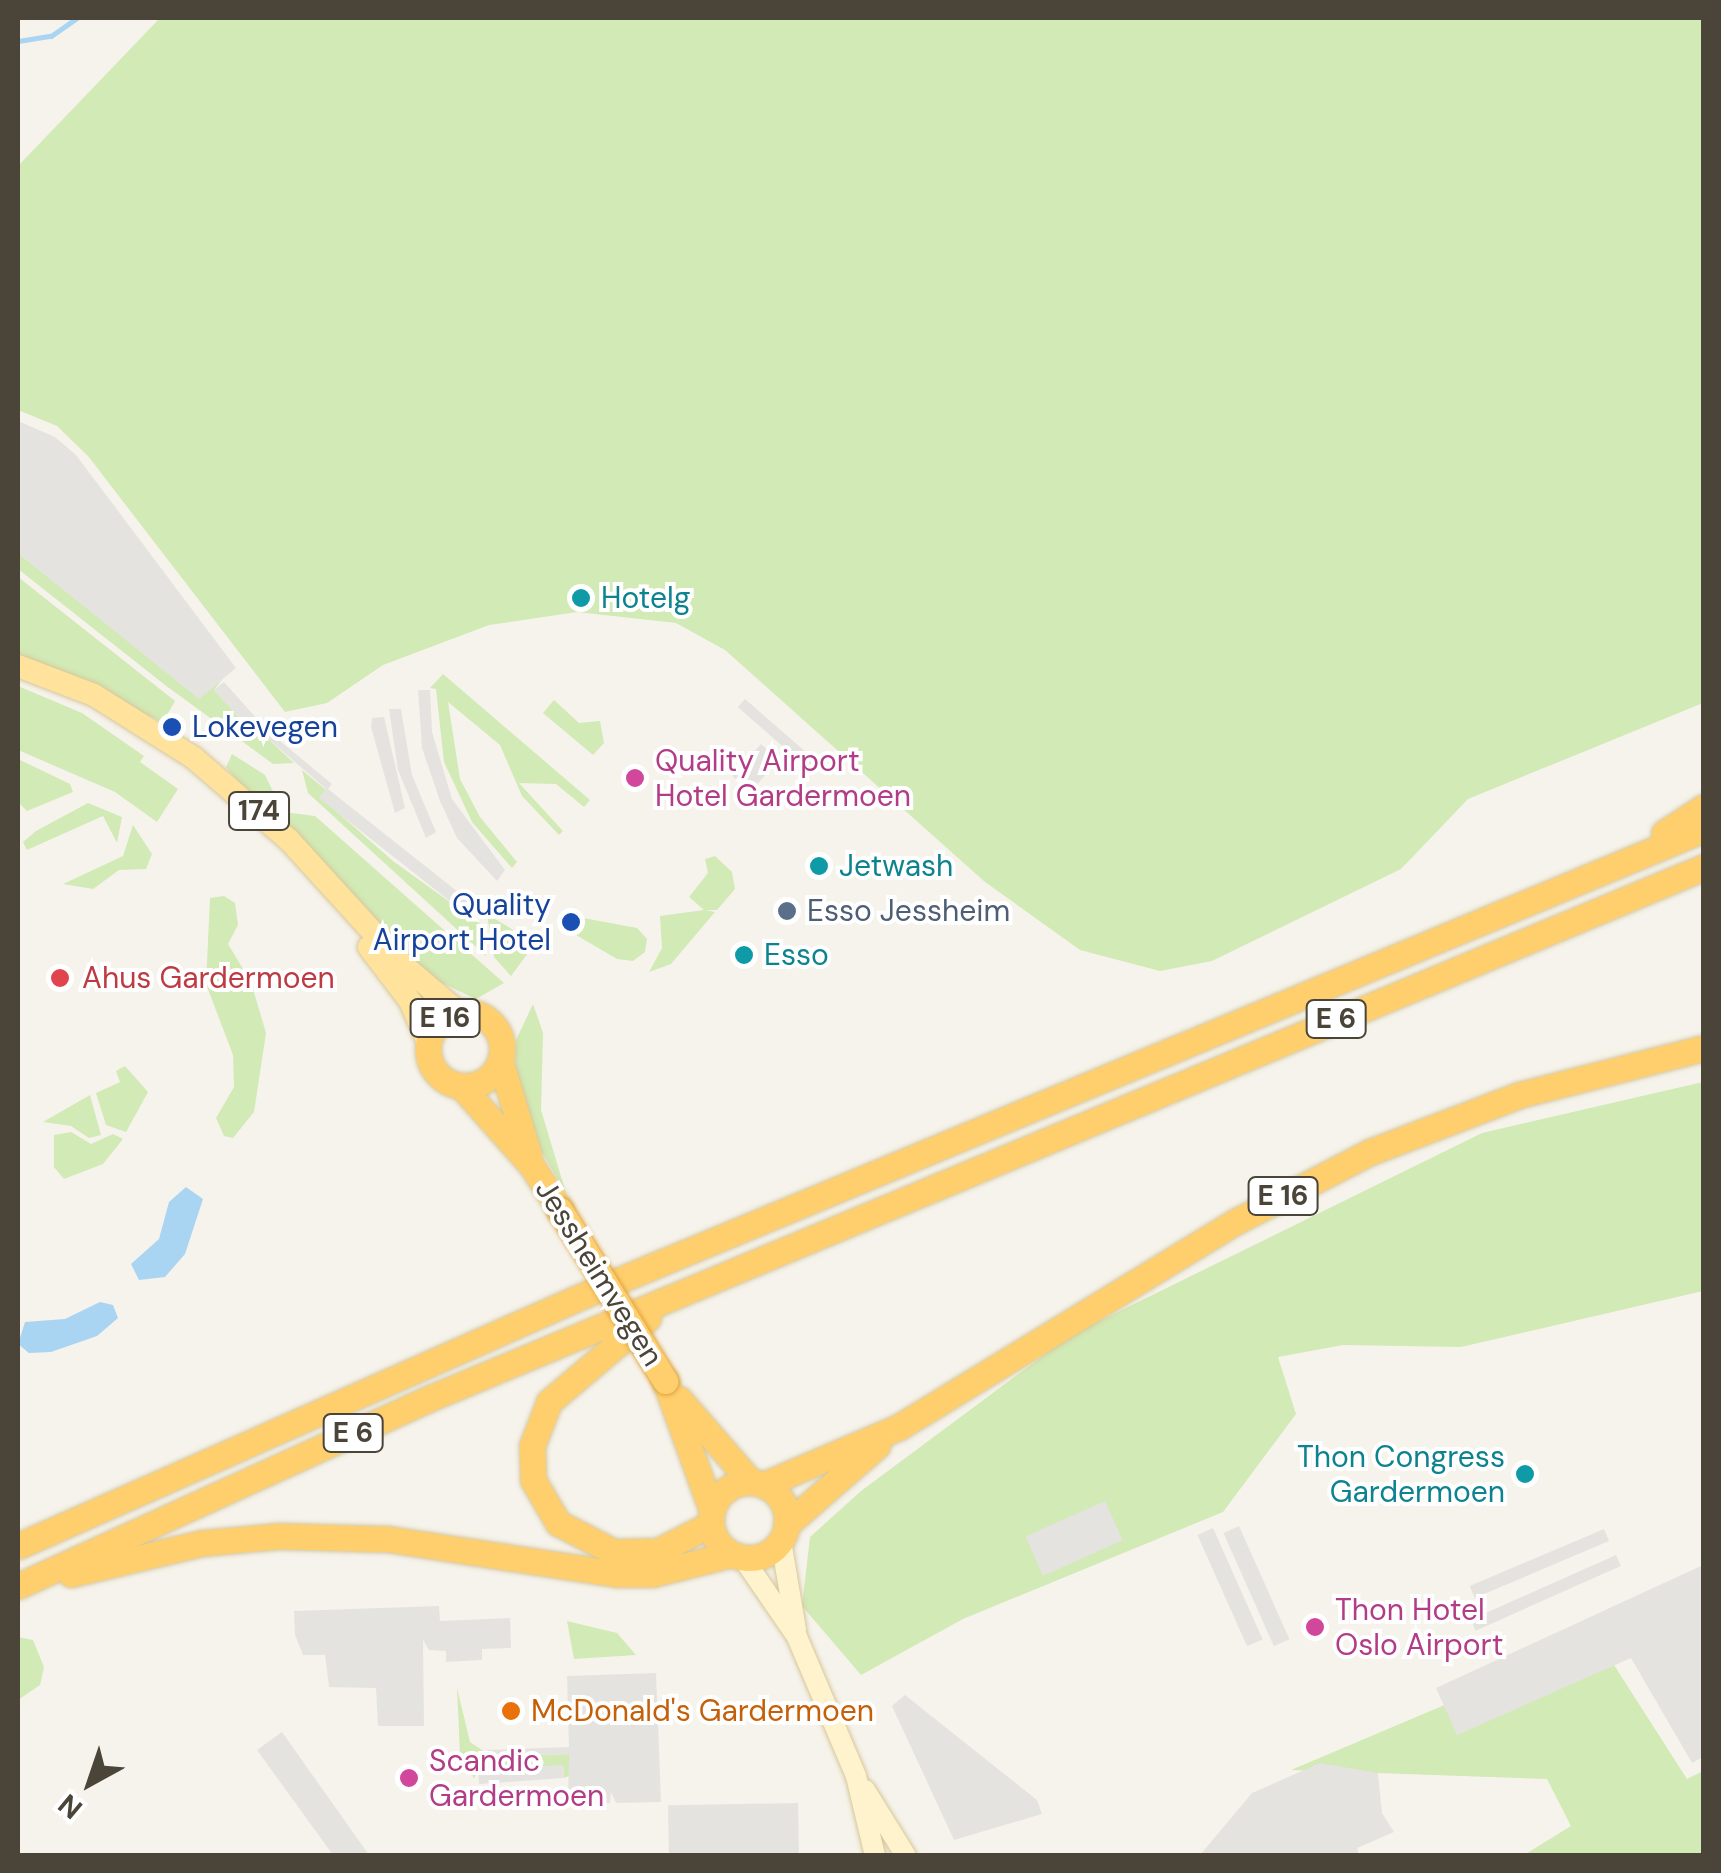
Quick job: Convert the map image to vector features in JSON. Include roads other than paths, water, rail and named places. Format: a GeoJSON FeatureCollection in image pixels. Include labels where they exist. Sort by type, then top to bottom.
{"type":"FeatureCollection","features":[{"type":"Feature","properties":{"kind":"highway"},"geometry":{"type":"LineString","coordinates":[[1595,874],[1704,807]]}},
{"type":"Feature","properties":{"kind":"highway","name":"E 6"},"geometry":{"type":"LineString","coordinates":[[18,1546],[598,1290],[1704,829]]}},
{"type":"Feature","properties":{"kind":"highway","name":"E 6"},"geometry":{"type":"LineString","coordinates":[[18,1587],[692,1287],[1704,867]]}},
{"type":"Feature","properties":{"kind":"highway","name":"E 16"},"geometry":{"type":"LineString","coordinates":[[458,1012],[485,1017],[495,1027],[500,1060],[486,1080],[461,1086],[432,1066],[428,1042],[438,1022],[458,1012]]}},
{"type":"Feature","properties":{"kind":"highway","name":"E 16"},"geometry":{"type":"LineString","coordinates":[[900,1427],[764,1555],[737,1556],[711,1518],[722,1493],[757,1484],[900,1427],[1321,1176],[1519,1095],[1704,1048]]}},
{"type":"Feature","properties":{"kind":"highway","name":"Jessheimvegen"},"geometry":{"type":"LineString","coordinates":[[500,1060],[532,1166]]}},
{"type":"Feature","properties":{"kind":"highway","name":"Jessheimvegen"},"geometry":{"type":"LineString","coordinates":[[461,1086],[532,1166],[664,1381],[757,1484]]}},
{"type":"Feature","properties":{"kind":"highway","name":"E 6"},"geometry":{"type":"LineString","coordinates":[[692,1287],[562,1386],[540,1418],[531,1464],[544,1506],[570,1533],[600,1548],[658,1551],[711,1518]]}},
{"type":"Feature","properties":{"kind":"highway","name":"Jessheimvegen"},"geometry":{"type":"LineString","coordinates":[[664,1381],[711,1518]]}},
{"type":"Feature","properties":{"kind":"highway","name":"E 16"},"geometry":{"type":"LineString","coordinates":[[757,1484],[781,1502],[783,1533]]}},
{"type":"Feature","properties":{"kind":"highway","name":"E 6"},"geometry":{"type":"LineString","coordinates":[[18,1587],[169,1550],[279,1536],[388,1539],[616,1574],[652,1574],[737,1556]]}},
{"type":"Feature","properties":{"kind":"main road","name":"174"},"geometry":{"type":"LineString","coordinates":[[18,666],[94,695],[194,758],[248,801],[402,964],[458,1012]]}},
{"type":"Feature","properties":{"kind":"main road","name":"174"},"geometry":{"type":"LineString","coordinates":[[18,680],[80,702],[129,729],[250,821],[319,887],[377,957],[410,1001],[428,1042]]}},
{"type":"Feature","properties":{"kind":"main road"},"geometry":{"type":"LineString","coordinates":[[783,1533],[797,1636]]}},
{"type":"Feature","properties":{"kind":"main road"},"geometry":{"type":"LineString","coordinates":[[737,1556],[797,1636],[856,1776],[906,1856]]}},
{"type":"Feature","properties":{"kind":"main road"},"geometry":{"type":"LineString","coordinates":[[856,1776],[875,1856]]}},
{"type":"Feature","properties":{"kind":"water"},"geometry":{"type":"Polygon","coordinates":[[[186,1187],[203,1199],[185,1254],[165,1277],[139,1280],[131,1264],[159,1239],[169,1202],[186,1187]]]}},
{"type":"Feature","properties":{"kind":"water"},"geometry":{"type":"Polygon","coordinates":[[[100,1302],[113,1305],[118,1318],[97,1336],[51,1352],[29,1353],[18,1344],[25,1322],[65,1319],[100,1302]]]}},
{"type":"Feature","properties":{"kind":"waterway"},"geometry":{"type":"LineString","coordinates":[[18,41],[51,36],[77,18]]}},
{"type":"Feature","properties":{"kind":"place","name":"Hotelg"},"geometry":{"type":"Point","coordinates":[581,598]}},
{"type":"Feature","properties":{"kind":"place","name":"Lokevegen"},"geometry":{"type":"Point","coordinates":[172,727]}},
{"type":"Feature","properties":{"kind":"place","name":"Quality Airport Hotel Gardermoen"},"geometry":{"type":"Point","coordinates":[635,778]}},
{"type":"Feature","properties":{"kind":"place","name":"Jetwash"},"geometry":{"type":"Point","coordinates":[819,866]}},
{"type":"Feature","properties":{"kind":"place","name":"Esso Jessheim"},"geometry":{"type":"Point","coordinates":[787,911]}},
{"type":"Feature","properties":{"kind":"place","name":"Quality Airport Hotel"},"geometry":{"type":"Point","coordinates":[571,922]}},
{"type":"Feature","properties":{"kind":"place","name":"Esso"},"geometry":{"type":"Point","coordinates":[744,955]}},
{"type":"Feature","properties":{"kind":"place","name":"Ahus Gardermoen"},"geometry":{"type":"Point","coordinates":[60,978]}},
{"type":"Feature","properties":{"kind":"place","name":"Thon Congress Gardermoen"},"geometry":{"type":"Point","coordinates":[1525,1474]}},
{"type":"Feature","properties":{"kind":"place","name":"Thon Hotel Oslo Airport"},"geometry":{"type":"Point","coordinates":[1315,1627]}},
{"type":"Feature","properties":{"kind":"place","name":"McDonald's Gardermoen"},"geometry":{"type":"Point","coordinates":[511,1711]}},
{"type":"Feature","properties":{"kind":"place","name":"Scandic Gardermoen"},"geometry":{"type":"Point","coordinates":[409,1778]}}]}
